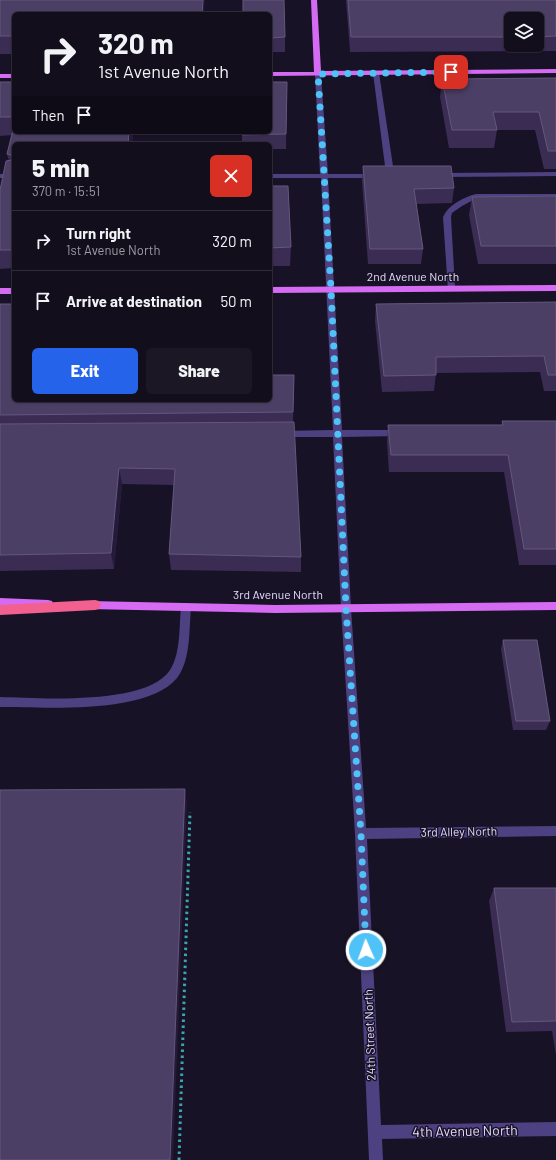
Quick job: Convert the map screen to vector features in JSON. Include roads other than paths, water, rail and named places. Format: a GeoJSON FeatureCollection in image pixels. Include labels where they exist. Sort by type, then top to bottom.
{"type":"FeatureCollection","features":[{"type":"Feature","properties":{"kind":"highway"},"geometry":{"type":"LineString","coordinates":[[0,610],[95,605]]}},
{"type":"Feature","properties":{"kind":"main road","name":"24th Street North"},"geometry":{"type":"LineString","coordinates":[[314,0],[318,74]]}},
{"type":"Feature","properties":{"kind":"main road"},"geometry":{"type":"LineString","coordinates":[[272,74],[556,71]]}},
{"type":"Feature","properties":{"kind":"main road"},"geometry":{"type":"LineString","coordinates":[[0,76],[12,76]]}},
{"type":"Feature","properties":{"kind":"main road","name":"2nd Avenue North"},"geometry":{"type":"LineString","coordinates":[[272,290],[556,288]]}},
{"type":"Feature","properties":{"kind":"main road"},"geometry":{"type":"LineString","coordinates":[[0,291],[12,291]]}},
{"type":"Feature","properties":{"kind":"main road","name":"3rd Avenue North"},"geometry":{"type":"LineString","coordinates":[[0,602],[275,609],[556,606]]}},
{"type":"Feature","properties":{"kind":"street"},"geometry":{"type":"LineString","coordinates":[[376,73],[389,166]]}},
{"type":"Feature","properties":{"kind":"street","name":"24th Street North"},"geometry":{"type":"LineString","coordinates":[[318,74],[331,289],[346,608],[361,834],[376,1160]]}},
{"type":"Feature","properties":{"kind":"street"},"geometry":{"type":"LineString","coordinates":[[431,175],[556,174]]}},
{"type":"Feature","properties":{"kind":"street"},"geometry":{"type":"LineString","coordinates":[[0,176],[12,176]]}},
{"type":"Feature","properties":{"kind":"street"},"geometry":{"type":"LineString","coordinates":[[272,176],[384,176]]}},
{"type":"Feature","properties":{"kind":"street"},"geometry":{"type":"LineString","coordinates":[[451,288],[447,217],[449,212],[459,204],[476,196],[556,196]]}},
{"type":"Feature","properties":{"kind":"street"},"geometry":{"type":"LineString","coordinates":[[270,434],[408,433]]}},
{"type":"Feature","properties":{"kind":"street"},"geometry":{"type":"LineString","coordinates":[[0,702],[108,700],[130,698],[155,689],[173,676],[179,662],[186,607]]}},
{"type":"Feature","properties":{"kind":"street","name":"3rd Alley North"},"geometry":{"type":"LineString","coordinates":[[361,834],[556,831]]}},
{"type":"Feature","properties":{"kind":"street","name":"4th Avenue North"},"geometry":{"type":"LineString","coordinates":[[374,1132],[556,1129]]}}]}
